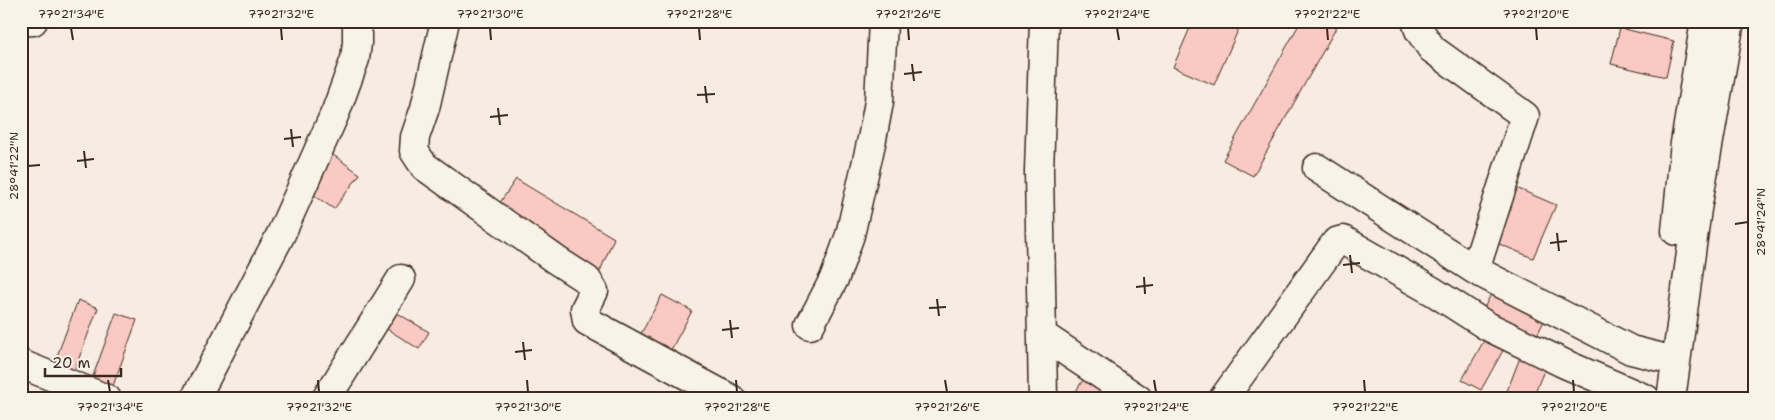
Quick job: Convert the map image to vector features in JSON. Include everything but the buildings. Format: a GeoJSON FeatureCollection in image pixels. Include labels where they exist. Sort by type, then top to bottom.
{"type":"FeatureCollection","features":[{"type":"Feature","properties":{"kind":"main road"},"geometry":{"type":"LineString","coordinates":[[21,22],[34,21]]}},
{"type":"Feature","properties":{"kind":"main road"},"geometry":{"type":"LineString","coordinates":[[195,399],[281,234],[336,111],[356,60],[358,43],[357,21]]}},
{"type":"Feature","properties":{"kind":"main road"},"geometry":{"type":"LineString","coordinates":[[445,21],[425,108],[415,137],[414,151],[424,166],[587,280],[594,291],[586,309],[587,321],[731,399]]}},
{"type":"Feature","properties":{"kind":"main road"},"geometry":{"type":"LineString","coordinates":[[810,325],[836,277],[850,235],[879,102],[883,21]]}},
{"type":"Feature","properties":{"kind":"main road"},"geometry":{"type":"LineString","coordinates":[[1043,399],[1039,171],[1044,21]]}},
{"type":"Feature","properties":{"kind":"main road"},"geometry":{"type":"LineString","coordinates":[[1416,21],[1419,30],[1432,49],[1525,116],[1475,270]]}},
{"type":"Feature","properties":{"kind":"main road"},"geometry":{"type":"LineString","coordinates":[[1653,399],[1672,267],[1685,144],[1705,21]]}},
{"type":"Feature","properties":{"kind":"main road"},"geometry":{"type":"LineString","coordinates":[[1671,399],[1697,209],[1730,21]]}},
{"type":"Feature","properties":{"kind":"main road"},"geometry":{"type":"LineString","coordinates":[[1317,168],[1475,270],[1631,350],[1659,357]]}},
{"type":"Feature","properties":{"kind":"main road"},"geometry":{"type":"LineString","coordinates":[[1223,399],[1336,242],[1343,240],[1434,292],[1488,326],[1565,364],[1646,399]]}},
{"type":"Feature","properties":{"kind":"main road"},"geometry":{"type":"LineString","coordinates":[[326,399],[401,279]]}},
{"type":"Feature","properties":{"kind":"main road"},"geometry":{"type":"LineString","coordinates":[[1042,335],[1138,399]]}},
{"type":"Feature","properties":{"kind":"main road"},"geometry":{"type":"LineString","coordinates":[[21,364],[108,399]]}}]}
